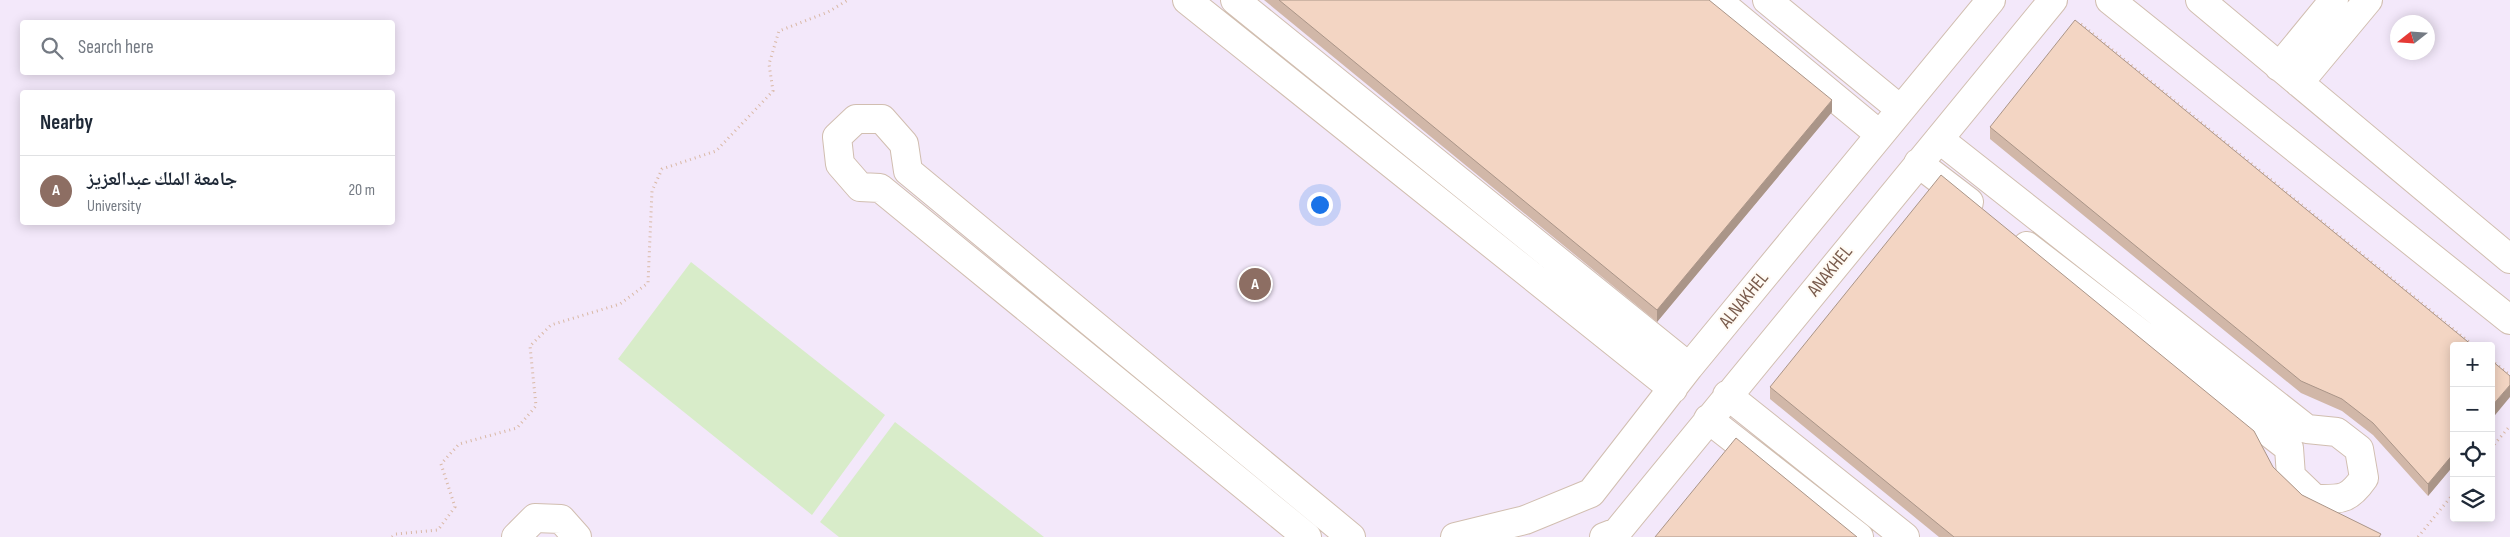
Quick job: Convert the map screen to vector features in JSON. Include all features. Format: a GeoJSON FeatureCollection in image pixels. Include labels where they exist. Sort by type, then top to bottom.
{"type":"FeatureCollection","features":[{"type":"Feature","properties":{"kind":"street"},"geometry":{"type":"LineString","coordinates":[[1187,0],[1673,390]]}},
{"type":"Feature","properties":{"kind":"street"},"geometry":{"type":"LineString","coordinates":[[1235,0],[1689,367]]}},
{"type":"Feature","properties":{"kind":"street"},"geometry":{"type":"LineString","coordinates":[[1717,0],[1879,134]]}},
{"type":"Feature","properties":{"kind":"street"},"geometry":{"type":"LineString","coordinates":[[1767,0],[1900,109]]}},
{"type":"Feature","properties":{"kind":"street","name":"ALNAKHEL"},"geometry":{"type":"LineString","coordinates":[[1455,537],[1524,520],[1591,493],[1689,367],[1879,134],[1992,0]]}},
{"type":"Feature","properties":{"kind":"street","name":"ANAKHEL"},"geometry":{"type":"LineString","coordinates":[[1604,537],[1617,532],[2053,0]]}},
{"type":"Feature","properties":{"kind":"street"},"geometry":{"type":"LineString","coordinates":[[2110,0],[2510,320]]}},
{"type":"Feature","properties":{"kind":"street"},"geometry":{"type":"LineString","coordinates":[[2200,0],[2510,259]]}},
{"type":"Feature","properties":{"kind":"street"},"geometry":{"type":"LineString","coordinates":[[2289,75],[2334,0]]}},
{"type":"Feature","properties":{"kind":"street"},"geometry":{"type":"LineString","coordinates":[[2289,75],[2368,0]]}},
{"type":"Feature","properties":{"kind":"street"},"geometry":{"type":"LineString","coordinates":[[1307,537],[880,188],[860,187],[840,164],[837,137],[856,119],[882,119],[904,144],[908,171],[1351,537]]}},
{"type":"Feature","properties":{"kind":"street"},"geometry":{"type":"LineString","coordinates":[[1918,163],[2289,448],[2291,476],[2315,499],[2342,499],[2355,491],[2364,478],[2359,449],[2337,432],[2307,429],[1939,139]]}},
{"type":"Feature","properties":{"kind":"street"},"geometry":{"type":"LineString","coordinates":[[1727,396],[1905,537]]}},
{"type":"Feature","properties":{"kind":"street"},"geometry":{"type":"LineString","coordinates":[[1708,419],[1859,537]]}},
{"type":"Feature","properties":{"kind":"street"},"geometry":{"type":"LineString","coordinates":[[516,537],[535,518],[561,519],[578,537]]}},
{"type":"Feature","properties":{"kind":"path"},"geometry":{"type":"LineString","coordinates":[[392,537],[396,534],[438,530],[455,507],[441,464],[459,444],[517,428],[536,406],[530,346],[551,325],[620,304],[648,283],[652,191],[662,169],[716,151],[773,91],[769,64],[779,32],[828,12],[848,0]]}},
{"type":"Feature","properties":{"kind":"path"},"geometry":{"type":"LineString","coordinates":[[2081,24],[2469,342]]}},
{"type":"Feature","properties":{"kind":"path"},"geometry":{"type":"LineString","coordinates":[[2495,363],[2510,375]]}},
{"type":"Feature","properties":{"kind":"path"},"geometry":{"type":"LineString","coordinates":[[2495,443],[2510,426]]}},
{"type":"Feature","properties":{"kind":"path"},"geometry":{"type":"LineString","coordinates":[[2418,537],[2450,499]]}},
{"type":"Feature","properties":{"kind":"shaded area"},"geometry":{"type":"Polygon","coordinates":[[[0,0],[2510,0],[2510,537],[0,537],[0,0]]]}},
{"type":"Feature","properties":{"kind":"green space"},"geometry":{"type":"Polygon","coordinates":[[[691,262],[885,415],[812,515],[618,359],[691,262]]]}},
{"type":"Feature","properties":{"kind":"green space"},"geometry":{"type":"Polygon","coordinates":[[[895,422],[1044,537],[839,537],[820,522],[895,422]]]}},
{"type":"Feature","properties":{"kind":"building"},"geometry":{"type":"Polygon","coordinates":[[[1279,0],[1709,0],[1832,100],[1657,310],[1279,0]]]}},
{"type":"Feature","properties":{"kind":"building"},"geometry":{"type":"Polygon","coordinates":[[[2075,20],[2468,342],[2450,342],[2450,458],[2428,484],[2373,423],[2342,399],[2301,381],[1990,127],[2075,20]]]}},
{"type":"Feature","properties":{"kind":"building"},"geometry":{"type":"Polygon","coordinates":[[[1941,175],[2254,431],[2273,467],[2302,495],[2381,534],[2379,537],[1954,537],[1770,387],[1941,175]]]}},
{"type":"Feature","properties":{"kind":"building"},"geometry":{"type":"Polygon","coordinates":[[[2495,363],[2510,376],[2510,385],[2495,402],[2495,363]]]}},
{"type":"Feature","properties":{"kind":"building"},"geometry":{"type":"Polygon","coordinates":[[[1736,438],[1857,537],[1655,537],[1736,438]]]}},
{"type":"Feature","properties":{"kind":"place","name":"جامعة الملك عبدالعزيز"},"geometry":{"type":"Point","coordinates":[1255,284]}}]}
